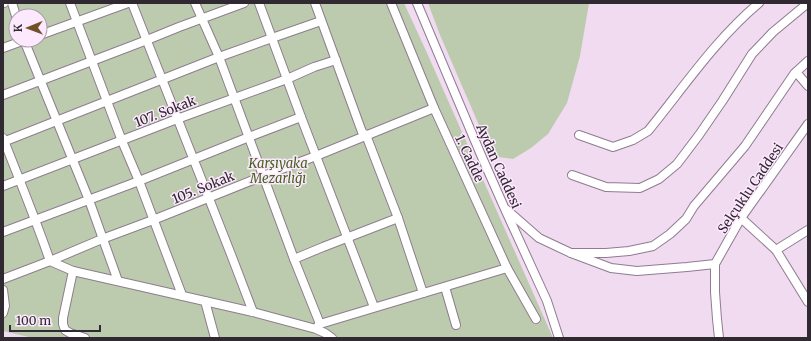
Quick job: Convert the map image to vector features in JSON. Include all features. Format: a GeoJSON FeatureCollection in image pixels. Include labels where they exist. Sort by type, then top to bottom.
{"type":"FeatureCollection","features":[{"type":"Feature","properties":{"kind":"street"},"geometry":{"type":"LineString","coordinates":[[70,3],[182,295]]}},
{"type":"Feature","properties":{"kind":"street"},"geometry":{"type":"LineString","coordinates":[[48,31],[128,3]]}},
{"type":"Feature","properties":{"kind":"street"},"geometry":{"type":"LineString","coordinates":[[132,3],[253,312]]}},
{"type":"Feature","properties":{"kind":"street"},"geometry":{"type":"LineString","coordinates":[[195,3],[219,57],[249,136],[318,327],[322,335],[332,338]]}},
{"type":"Feature","properties":{"kind":"street"},"geometry":{"type":"LineString","coordinates":[[3,95],[244,3]]}},
{"type":"Feature","properties":{"kind":"street"},"geometry":{"type":"LineString","coordinates":[[259,3],[286,79],[374,308]]}},
{"type":"Feature","properties":{"kind":"street"},"geometry":{"type":"LineString","coordinates":[[315,3],[362,132],[366,135],[398,218],[423,293]]}},
{"type":"Feature","properties":{"kind":"street","name":"1. Cadde"},"geometry":{"type":"LineString","coordinates":[[391,3],[434,108],[507,268],[536,319]]}},
{"type":"Feature","properties":{"kind":"street","name":"Aydan Caddesi"},"geometry":{"type":"LineString","coordinates":[[417,3],[481,155],[547,301],[559,338]]}},
{"type":"Feature","properties":{"kind":"street"},"geometry":{"type":"LineString","coordinates":[[579,135],[613,147],[633,140],[648,130],[716,45],[737,22],[759,3]]}},
{"type":"Feature","properties":{"kind":"street"},"geometry":{"type":"LineString","coordinates":[[572,175],[606,187],[640,188],[659,179],[677,164],[699,135],[724,100],[752,54],[774,32],[808,3]]}},
{"type":"Feature","properties":{"kind":"street"},"geometry":{"type":"LineString","coordinates":[[321,21],[219,57],[162,81],[3,141],[35,219],[50,261],[73,271],[318,327],[374,308],[507,268]]}},
{"type":"Feature","properties":{"kind":"street"},"geometry":{"type":"LineString","coordinates":[[28,48],[89,200],[118,281]]}},
{"type":"Feature","properties":{"kind":"street","name":"107. Sokak"},"geometry":{"type":"LineString","coordinates":[[3,186],[286,79],[314,67],[336,60]]}},
{"type":"Feature","properties":{"kind":"street"},"geometry":{"type":"LineString","coordinates":[[571,253],[629,251],[653,246],[670,234],[686,219],[694,206],[745,146],[796,72],[808,61]]}},
{"type":"Feature","properties":{"kind":"street"},"geometry":{"type":"LineString","coordinates":[[796,72],[808,86]]}},
{"type":"Feature","properties":{"kind":"street","name":"105. Sokak"},"geometry":{"type":"LineString","coordinates":[[3,279],[434,108]]}},
{"type":"Feature","properties":{"kind":"street"},"geometry":{"type":"LineString","coordinates":[[3,232],[139,181],[249,136],[301,117]]}},
{"type":"Feature","properties":{"kind":"street","name":"Selçuklu Caddesi"},"geometry":{"type":"LineString","coordinates":[[719,338],[715,292],[716,264],[741,218],[808,124]]}},
{"type":"Feature","properties":{"kind":"street"},"geometry":{"type":"LineString","coordinates":[[504,207],[539,238],[571,253],[611,268],[637,270],[716,264]]}},
{"type":"Feature","properties":{"kind":"street"},"geometry":{"type":"LineString","coordinates":[[294,259],[398,218]]}},
{"type":"Feature","properties":{"kind":"street"},"geometry":{"type":"LineString","coordinates":[[741,218],[776,250],[805,290],[808,302]]}},
{"type":"Feature","properties":{"kind":"street"},"geometry":{"type":"LineString","coordinates":[[776,250],[808,230]]}},
{"type":"Feature","properties":{"kind":"street"},"geometry":{"type":"LineString","coordinates":[[73,271],[63,324],[65,330],[86,338]]}},
{"type":"Feature","properties":{"kind":"street"},"geometry":{"type":"LineString","coordinates":[[445,287],[456,325]]}},
{"type":"Feature","properties":{"kind":"street"},"geometry":{"type":"LineString","coordinates":[[3,290],[5,306],[3,313]]}},
{"type":"Feature","properties":{"kind":"street"},"geometry":{"type":"LineString","coordinates":[[205,301],[215,338]]}},
{"type":"Feature","properties":{"kind":"green space","name":"Karşıyaka Mezarlığı"},"geometry":{"type":"Polygon","coordinates":[[[3,3],[404,3],[553,338],[33,338],[3,331],[3,3]]]}},
{"type":"Feature","properties":{"kind":"green space"},"geometry":{"type":"Polygon","coordinates":[[[428,3],[589,3],[580,56],[567,103],[548,134],[531,148],[513,159],[498,157],[488,146],[440,35],[428,3]]]}}]}
